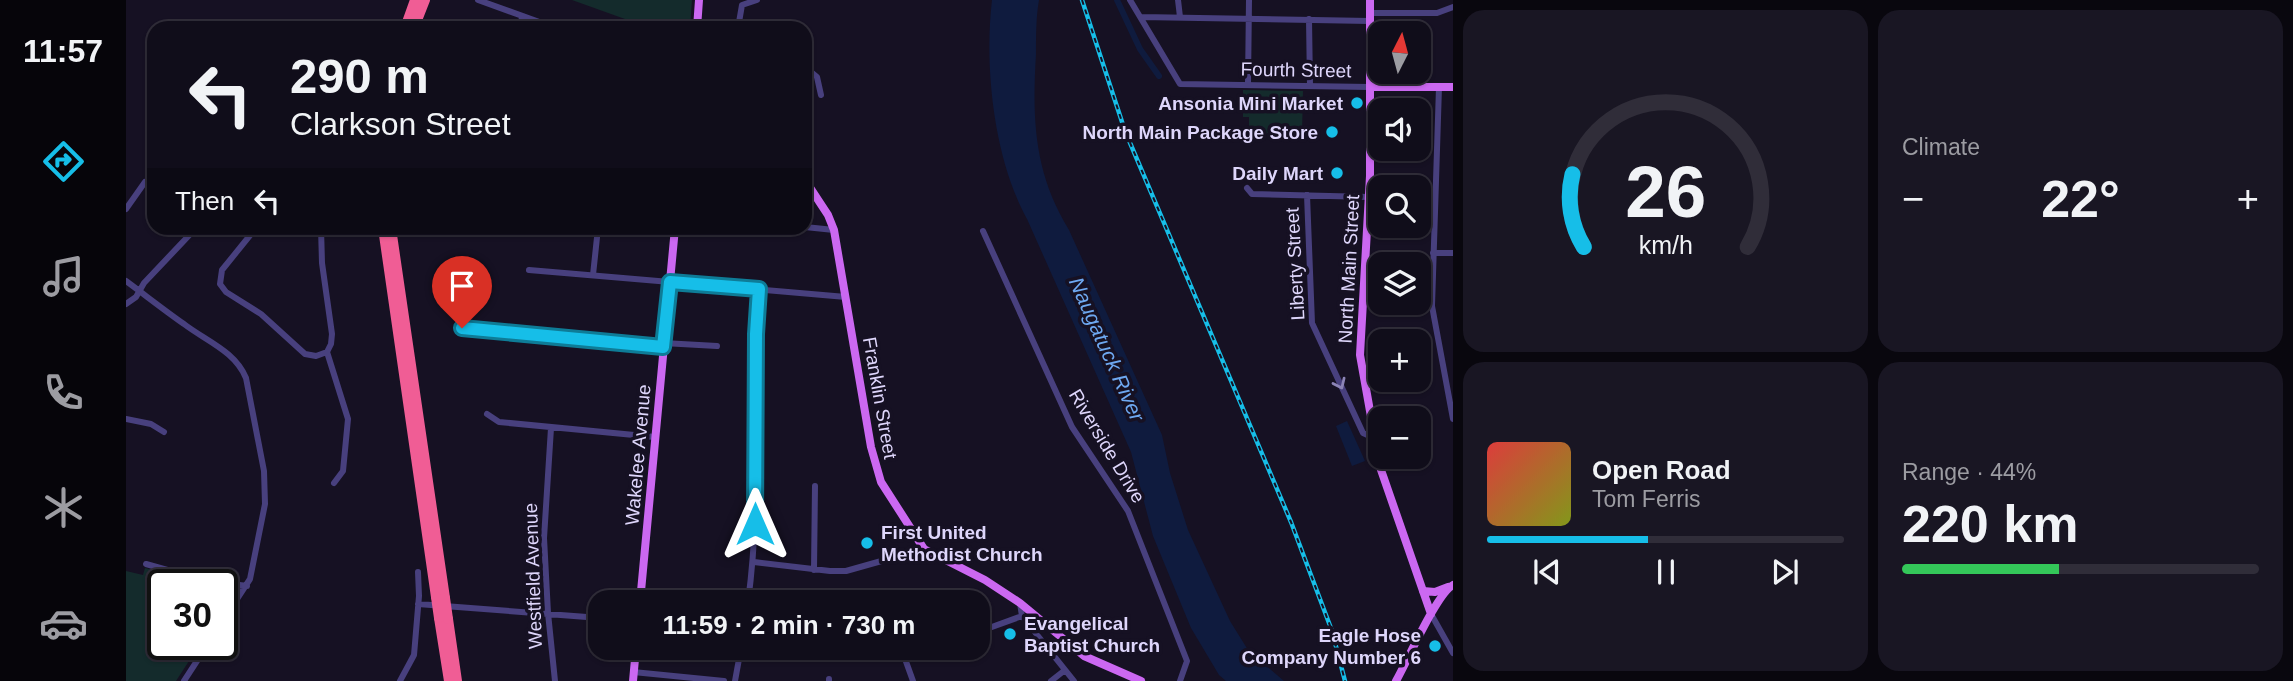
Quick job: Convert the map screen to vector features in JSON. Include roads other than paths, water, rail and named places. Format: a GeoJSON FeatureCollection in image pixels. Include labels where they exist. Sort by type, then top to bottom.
{"type":"FeatureCollection","features":[{"type":"Feature","properties":{"kind":"highway"},"geometry":{"type":"LineString","coordinates":[[408,21],[415,0]]}},
{"type":"Feature","properties":{"kind":"highway"},"geometry":{"type":"LineString","coordinates":[[417,21],[425,0]]}},
{"type":"Feature","properties":{"kind":"highway"},"geometry":{"type":"LineString","coordinates":[[384,235],[441,597]]}},
{"type":"Feature","properties":{"kind":"highway"},"geometry":{"type":"LineString","coordinates":[[392,235],[444,618],[457,681]]}},
{"type":"Feature","properties":{"kind":"highway"},"geometry":{"type":"LineString","coordinates":[[444,618],[449,681]]}},
{"type":"Feature","properties":{"kind":"main road"},"geometry":{"type":"LineString","coordinates":[[697,21],[699,0]]}},
{"type":"Feature","properties":{"kind":"main road","name":"North Main Street"},"geometry":{"type":"LineString","coordinates":[[1369,175],[1370,0]]}},
{"type":"Feature","properties":{"kind":"main road","name":"Fourth Street"},"geometry":{"type":"LineString","coordinates":[[1370,87],[1453,87]]}},
{"type":"Feature","properties":{"kind":"main road","name":"Franklin Street"},"geometry":{"type":"LineString","coordinates":[[812,191],[834,230],[871,447],[881,482],[924,549]]}},
{"type":"Feature","properties":{"kind":"main road","name":"North Main Street"},"geometry":{"type":"LineString","coordinates":[[1368,212],[1359,345],[1369,406]]}},
{"type":"Feature","properties":{"kind":"main road","name":"Wakelee Avenue"},"geometry":{"type":"LineString","coordinates":[[641,590],[674,235]]}},
{"type":"Feature","properties":{"kind":"main road","name":"North Main Street"},"geometry":{"type":"LineString","coordinates":[[1381,469],[1432,614]]}},
{"type":"Feature","properties":{"kind":"main road"},"geometry":{"type":"LineString","coordinates":[[924,549],[985,580],[1020,603],[1084,656],[1141,681]]}},
{"type":"Feature","properties":{"kind":"main road"},"geometry":{"type":"LineString","coordinates":[[1423,591],[1435,592],[1451,586]]}},
{"type":"Feature","properties":{"kind":"main road"},"geometry":{"type":"LineString","coordinates":[[1396,681],[1432,614],[1451,586]]}},
{"type":"Feature","properties":{"kind":"street"},"geometry":{"type":"LineString","coordinates":[[478,0],[537,21]]}},
{"type":"Feature","properties":{"kind":"street"},"geometry":{"type":"LineString","coordinates":[[739,21],[742,5],[757,0]]}},
{"type":"Feature","properties":{"kind":"street"},"geometry":{"type":"LineString","coordinates":[[1130,0],[1140,17],[1309,19],[1437,13],[1453,7]]}},
{"type":"Feature","properties":{"kind":"street"},"geometry":{"type":"LineString","coordinates":[[1178,0],[1180,17]]}},
{"type":"Feature","properties":{"kind":"street"},"geometry":{"type":"LineString","coordinates":[[1248,84],[1249,0]]}},
{"type":"Feature","properties":{"kind":"street"},"geometry":{"type":"LineString","coordinates":[[521,21],[523,16]]}},
{"type":"Feature","properties":{"kind":"street","name":"Fourth Street"},"geometry":{"type":"LineString","coordinates":[[1140,17],[1180,84],[1370,87]]}},
{"type":"Feature","properties":{"kind":"street"},"geometry":{"type":"LineString","coordinates":[[1309,19],[1310,86]]}},
{"type":"Feature","properties":{"kind":"street"},"geometry":{"type":"LineString","coordinates":[[812,73],[817,77],[821,95]]}},
{"type":"Feature","properties":{"kind":"street"},"geometry":{"type":"LineString","coordinates":[[1439,87],[1433,318],[1453,419]]}},
{"type":"Feature","properties":{"kind":"street"},"geometry":{"type":"LineString","coordinates":[[126,209],[145,182]]}},
{"type":"Feature","properties":{"kind":"street"},"geometry":{"type":"LineString","coordinates":[[1247,188],[1252,194],[1368,197]]}},
{"type":"Feature","properties":{"kind":"street","name":"Liberty Street"},"geometry":{"type":"LineString","coordinates":[[1307,195],[1312,323],[1363,433],[1368,436]]}},
{"type":"Feature","properties":{"kind":"street"},"geometry":{"type":"LineString","coordinates":[[812,228],[834,230]]}},
{"type":"Feature","properties":{"kind":"street","name":"Riverside Drive"},"geometry":{"type":"LineString","coordinates":[[983,231],[1072,427],[1128,511],[1139,535],[1187,661],[1180,681]]}},
{"type":"Feature","properties":{"kind":"street"},"geometry":{"type":"LineString","coordinates":[[126,304],[189,235]]}},
{"type":"Feature","properties":{"kind":"street"},"geometry":{"type":"LineString","coordinates":[[250,235],[222,270],[219,277],[221,286],[261,314],[305,354],[316,356],[327,352],[332,334],[322,263],[321,235]]}},
{"type":"Feature","properties":{"kind":"street"},"geometry":{"type":"LineString","coordinates":[[593,275],[597,235]]}},
{"type":"Feature","properties":{"kind":"street"},"geometry":{"type":"LineString","coordinates":[[1433,253],[1453,253]]}},
{"type":"Feature","properties":{"kind":"street"},"geometry":{"type":"LineString","coordinates":[[529,270],[846,297]]}},
{"type":"Feature","properties":{"kind":"street"},"geometry":{"type":"LineString","coordinates":[[126,281],[186,326],[220,347],[241,367],[246,378],[265,480],[265,504],[252,573],[238,599]]}},
{"type":"Feature","properties":{"kind":"street"},"geometry":{"type":"LineString","coordinates":[[750,590],[754,562],[756,334],[759,289]]}},
{"type":"Feature","properties":{"kind":"street"},"geometry":{"type":"LineString","coordinates":[[462,328],[663,345],[717,346]]}},
{"type":"Feature","properties":{"kind":"street"},"geometry":{"type":"LineString","coordinates":[[327,352],[348,419],[343,471],[334,482]]}},
{"type":"Feature","properties":{"kind":"street"},"geometry":{"type":"LineString","coordinates":[[487,414],[499,422],[655,437]]}},
{"type":"Feature","properties":{"kind":"street"},"geometry":{"type":"LineString","coordinates":[[126,419],[152,424],[164,432]]}},
{"type":"Feature","properties":{"kind":"street","name":"Westfield Avenue"},"geometry":{"type":"LineString","coordinates":[[551,428],[544,526],[548,613],[555,681]]}},
{"type":"Feature","properties":{"kind":"street"},"geometry":{"type":"LineString","coordinates":[[814,570],[816,486]]}},
{"type":"Feature","properties":{"kind":"street"},"geometry":{"type":"LineString","coordinates":[[754,562],[814,570],[846,571],[924,549]]}},
{"type":"Feature","properties":{"kind":"street"},"geometry":{"type":"LineString","coordinates":[[146,564],[203,580],[247,586]]}},
{"type":"Feature","properties":{"kind":"street"},"geometry":{"type":"LineString","coordinates":[[400,681],[414,655],[418,572]]}},
{"type":"Feature","properties":{"kind":"street"},"geometry":{"type":"LineString","coordinates":[[1020,603],[1022,616],[1074,681]]}},
{"type":"Feature","properties":{"kind":"street"},"geometry":{"type":"LineString","coordinates":[[418,604],[588,617]]}},
{"type":"Feature","properties":{"kind":"street"},"geometry":{"type":"LineString","coordinates":[[1432,614],[1453,653]]}},
{"type":"Feature","properties":{"kind":"street"},"geometry":{"type":"LineString","coordinates":[[990,628],[1022,616]]}},
{"type":"Feature","properties":{"kind":"street"},"geometry":{"type":"LineString","coordinates":[[184,681],[198,660]]}},
{"type":"Feature","properties":{"kind":"street"},"geometry":{"type":"LineString","coordinates":[[735,681],[739,660]]}},
{"type":"Feature","properties":{"kind":"street"},"geometry":{"type":"LineString","coordinates":[[905,660],[913,681]]}},
{"type":"Feature","properties":{"kind":"street"},"geometry":{"type":"LineString","coordinates":[[1051,681],[1065,670]]}},
{"type":"Feature","properties":{"kind":"street"},"geometry":{"type":"LineString","coordinates":[[633,677],[724,681]]}},
{"type":"Feature","properties":{"kind":"water","name":"Naugatuck River"},"geometry":{"type":"Polygon","coordinates":[[[992,0],[1039,0],[1035,123],[1042,166],[1049,188],[1162,435],[1170,473],[1188,530],[1230,621],[1248,650],[1284,681],[1226,681],[1219,675],[1191,628],[1153,536],[1131,452],[1006,169],[991,83],[989,54],[992,0]]]}},
{"type":"Feature","properties":{"kind":"water"},"geometry":{"type":"Polygon","coordinates":[[[1347,421],[1365,461],[1352,466],[1336,426],[1347,421]]]}},
{"type":"Feature","properties":{"kind":"waterway"},"geometry":{"type":"LineString","coordinates":[[1117,0],[1140,49],[1159,76]]}},
{"type":"Feature","properties":{"kind":"railway"},"geometry":{"type":"LineString","coordinates":[[1082,0],[1125,131],[1291,522],[1332,631],[1345,681]]}},
{"type":"Feature","properties":{"kind":"place","name":"Ansonia Mini Market"},"geometry":{"type":"Point","coordinates":[1357,103]}},
{"type":"Feature","properties":{"kind":"place","name":"North Main Package Store"},"geometry":{"type":"Point","coordinates":[1332,132]}},
{"type":"Feature","properties":{"kind":"place","name":"Daily Mart"},"geometry":{"type":"Point","coordinates":[1337,173]}},
{"type":"Feature","properties":{"kind":"place","name":"First United Methodist Church"},"geometry":{"type":"Point","coordinates":[867,543]}},
{"type":"Feature","properties":{"kind":"place","name":"Evangelical Baptist Church"},"geometry":{"type":"Point","coordinates":[1010,634]}},
{"type":"Feature","properties":{"kind":"place","name":"Eagle Hose Company Number 6"},"geometry":{"type":"Point","coordinates":[1435,646]}}]}
